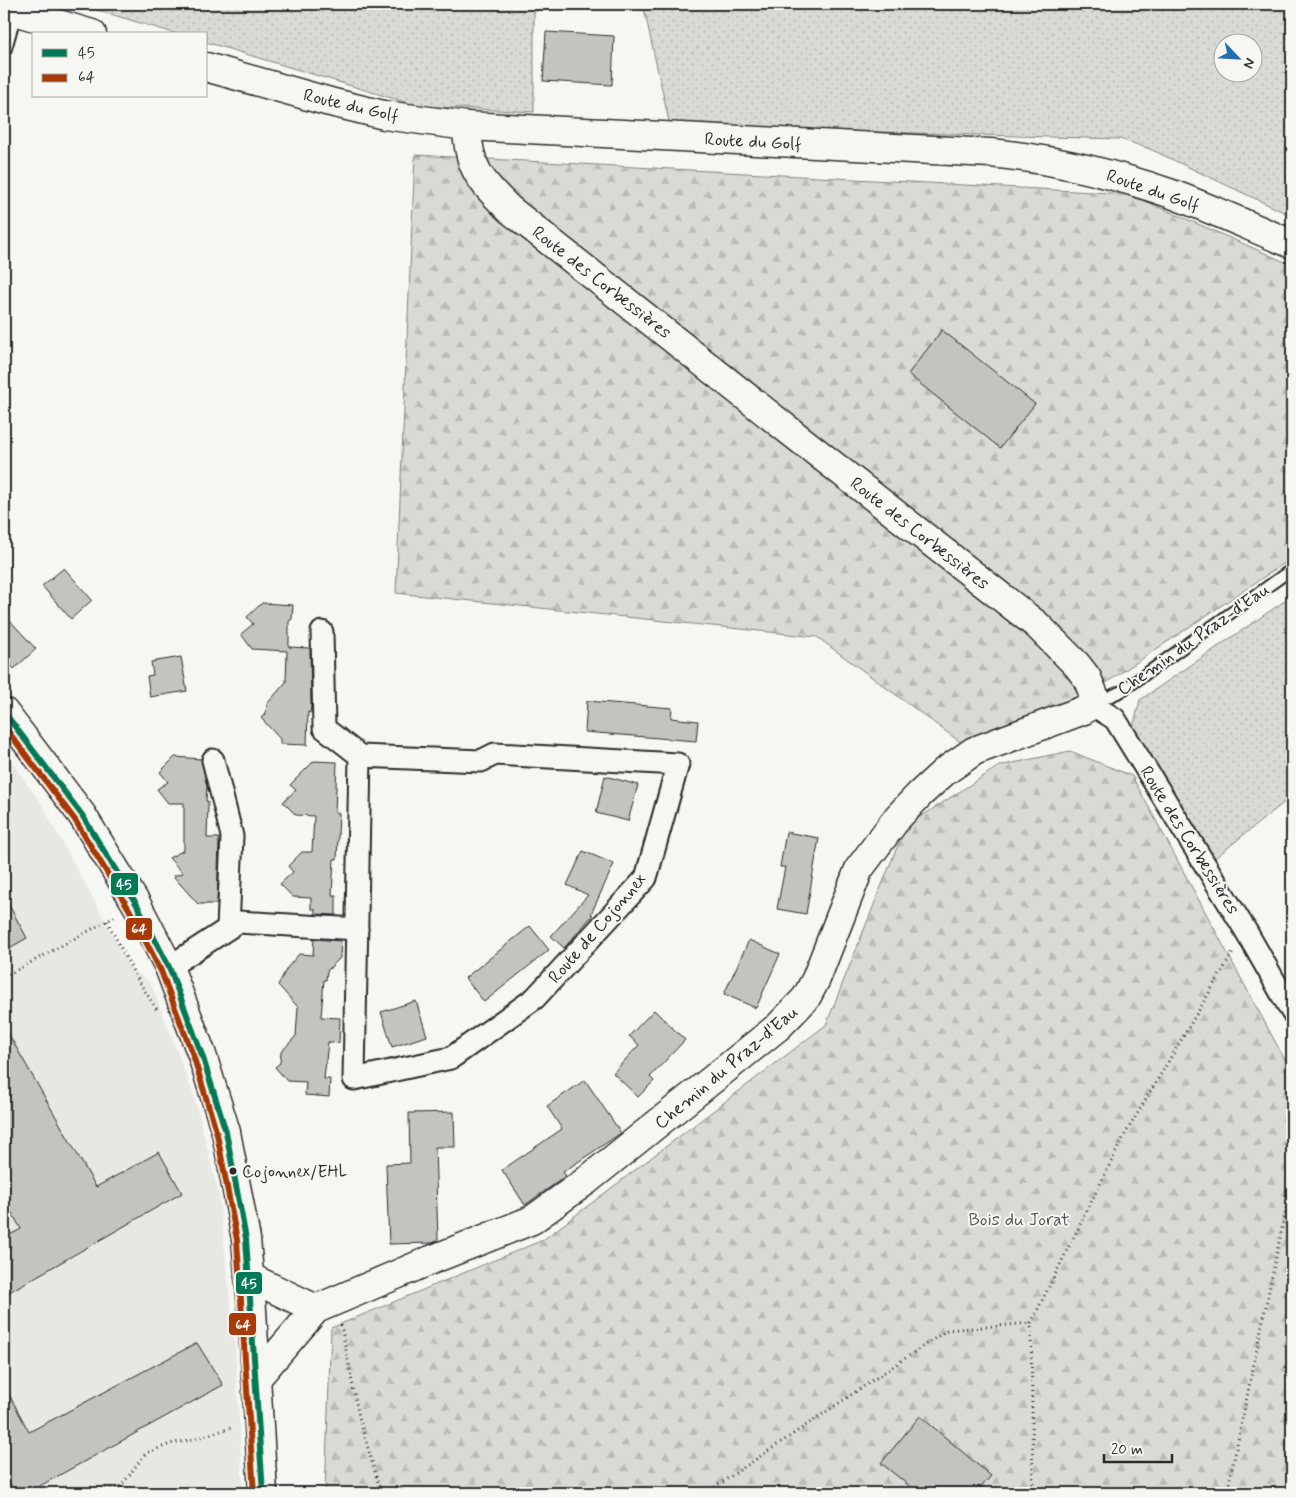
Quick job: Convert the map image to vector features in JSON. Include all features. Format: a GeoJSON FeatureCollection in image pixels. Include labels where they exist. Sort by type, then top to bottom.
{"type":"FeatureCollection","features":[{"type":"Feature","properties":{"kind":"street"},"geometry":{"type":"LineString","coordinates":[[10,10],[85,32]]}},
{"type":"Feature","properties":{"kind":"street","name":"Route du Golf"},"geometry":{"type":"LineString","coordinates":[[208,68],[330,102],[384,115],[467,126],[991,153],[1029,157],[1113,175],[1170,194],[1292,244]]}},
{"type":"Feature","properties":{"kind":"street","name":"Route des Corbessières"},"geometry":{"type":"LineString","coordinates":[[467,126],[471,160],[485,185],[509,209],[1037,625],[1077,665],[1087,678],[1094,695],[1091,704],[1115,719],[1246,931],[1292,1012]]}},
{"type":"Feature","properties":{"kind":"street"},"geometry":{"type":"LineString","coordinates":[[322,632],[324,728],[360,756]]}},
{"type":"Feature","properties":{"kind":"street","name":"Chemin du Praz-d'Eau"},"geometry":{"type":"LineString","coordinates":[[256,1379],[326,1305],[532,1220],[586,1181],[779,1026],[806,998],[816,979],[859,869],[898,817],[920,794],[944,772],[974,752],[1076,714],[1091,704]]}},
{"type":"Feature","properties":{"kind":"street"},"geometry":{"type":"LineString","coordinates":[[4,712],[82,815],[137,905],[169,966],[202,1055],[226,1132],[246,1239],[263,1493]]}},
{"type":"Feature","properties":{"kind":"street","name":"Route de Cojonnex"},"geometry":{"type":"LineString","coordinates":[[495,754],[678,764],[646,878],[535,998],[451,1058],[354,1079],[357,930],[360,756],[481,761],[495,754]]}},
{"type":"Feature","properties":{"kind":"street"},"geometry":{"type":"LineString","coordinates":[[213,760],[232,836],[228,928]]}},
{"type":"Feature","properties":{"kind":"street"},"geometry":{"type":"LineString","coordinates":[[169,966],[238,922],[357,930]]}},
{"type":"Feature","properties":{"kind":"street"},"geometry":{"type":"LineString","coordinates":[[249,1277],[326,1305]]}},
{"type":"Feature","properties":{"kind":"lane"},"geometry":{"type":"LineString","coordinates":[[6,49],[10,10]]}},
{"type":"Feature","properties":{"kind":"lane","name":"Chemin du Praz-d'Eau"},"geometry":{"type":"LineString","coordinates":[[1091,704],[1122,691],[1292,569]]}},
{"type":"Feature","properties":{"kind":"path"},"geometry":{"type":"LineString","coordinates":[[4,977],[123,913]]}},
{"type":"Feature","properties":{"kind":"path"},"geometry":{"type":"LineString","coordinates":[[107,921],[136,977],[158,1013]]}},
{"type":"Feature","properties":{"kind":"path"},"geometry":{"type":"LineString","coordinates":[[1033,1493],[1031,1323],[1124,1136],[1246,931]]}},
{"type":"Feature","properties":{"kind":"path"},"geometry":{"type":"LineString","coordinates":[[1227,1493],[1292,1180]]}},
{"type":"Feature","properties":{"kind":"path"},"geometry":{"type":"LineString","coordinates":[[326,1305],[380,1490],[383,1493]]}},
{"type":"Feature","properties":{"kind":"path"},"geometry":{"type":"LineString","coordinates":[[706,1493],[947,1330],[1031,1323]]}},
{"type":"Feature","properties":{"kind":"path"},"geometry":{"type":"LineString","coordinates":[[76,1493],[83,1490],[116,1489],[122,1486],[146,1454],[173,1443],[237,1426],[238,1435]]}},
{"type":"Feature","properties":{"kind":"shaded area"},"geometry":{"type":"Polygon","coordinates":[[[4,751],[42,805],[130,967],[151,984],[193,1093],[219,1195],[235,1346],[243,1493],[4,1493],[4,751]]]}},
{"type":"Feature","properties":{"kind":"green space"},"geometry":{"type":"Polygon","coordinates":[[[77,4],[545,4],[534,13],[534,112],[418,106],[208,43],[208,32],[170,32],[77,4]]]}},
{"type":"Feature","properties":{"kind":"green space"},"geometry":{"type":"Polygon","coordinates":[[[643,4],[1292,4],[1292,216],[1150,149],[1120,139],[670,126],[643,4]]]}},
{"type":"Feature","properties":{"kind":"green space"},"geometry":{"type":"Polygon","coordinates":[[[415,155],[1129,194],[1292,265],[1292,558],[1088,695],[963,744],[817,637],[396,593],[415,155]]]}},
{"type":"Feature","properties":{"kind":"green space"},"geometry":{"type":"Polygon","coordinates":[[[1292,596],[1292,796],[1215,858],[1133,728],[1140,700],[1292,596]]]}},
{"type":"Feature","properties":{"kind":"green space","name":"Bois du Jorat"},"geometry":{"type":"Polygon","coordinates":[[[1070,751],[1132,776],[1292,1073],[1292,1493],[325,1493],[331,1328],[543,1240],[826,1025],[905,827],[999,766],[1070,751]]]}},
{"type":"Feature","properties":{"kind":"building"},"geometry":{"type":"Polygon","coordinates":[[[546,32],[614,36],[612,85],[543,81],[546,32]]]}},
{"type":"Feature","properties":{"kind":"building"},"geometry":{"type":"Polygon","coordinates":[[[942,330],[1035,404],[1000,448],[908,374],[942,330]]]}},
{"type":"Feature","properties":{"kind":"building"},"geometry":{"type":"Polygon","coordinates":[[[64,568],[92,600],[71,619],[42,586],[64,568]]]}},
{"type":"Feature","properties":{"kind":"building"},"geometry":{"type":"Polygon","coordinates":[[[262,603],[293,605],[292,619],[289,621],[289,647],[310,648],[311,705],[310,713],[308,712],[307,745],[280,744],[280,739],[261,718],[266,713],[267,704],[286,682],[287,651],[252,649],[241,634],[253,624],[247,617],[262,603]]]}},
{"type":"Feature","properties":{"kind":"building"},"geometry":{"type":"Polygon","coordinates":[[[4,614],[36,649],[14,669],[4,657],[4,614]]]}},
{"type":"Feature","properties":{"kind":"building"},"geometry":{"type":"Polygon","coordinates":[[[181,657],[187,691],[150,697],[147,676],[153,675],[151,662],[181,657]]]}},
{"type":"Feature","properties":{"kind":"building"},"geometry":{"type":"Polygon","coordinates":[[[587,701],[672,708],[671,718],[698,721],[696,741],[585,732],[587,701]]]}},
{"type":"Feature","properties":{"kind":"building"},"geometry":{"type":"Polygon","coordinates":[[[175,757],[201,759],[207,786],[207,838],[219,838],[217,904],[198,904],[173,876],[183,873],[169,858],[184,850],[184,803],[168,803],[157,789],[168,782],[160,772],[175,757]]]}},
{"type":"Feature","properties":{"kind":"building"},"geometry":{"type":"Polygon","coordinates":[[[314,761],[337,762],[335,813],[339,813],[337,859],[334,859],[332,895],[336,895],[336,915],[315,914],[315,909],[311,909],[311,898],[293,897],[280,884],[293,872],[288,866],[302,852],[312,852],[314,816],[296,815],[283,802],[296,790],[290,785],[314,761]]]}},
{"type":"Feature","properties":{"kind":"building"},"geometry":{"type":"Polygon","coordinates":[[[605,776],[638,785],[628,821],[596,813],[605,776]]]}},
{"type":"Feature","properties":{"kind":"building"},"geometry":{"type":"Polygon","coordinates":[[[786,832],[819,838],[806,914],[777,909],[785,867],[780,867],[786,832]]]}},
{"type":"Feature","properties":{"kind":"building"},"geometry":{"type":"Polygon","coordinates":[[[583,851],[614,864],[591,914],[593,915],[564,948],[551,936],[588,895],[567,885],[583,851]]]}},
{"type":"Feature","properties":{"kind":"building"},"geometry":{"type":"Polygon","coordinates":[[[4,896],[27,938],[4,951],[4,896]]]}},
{"type":"Feature","properties":{"kind":"building"},"geometry":{"type":"Polygon","coordinates":[[[530,926],[549,950],[484,1002],[465,978],[530,926]]]}},
{"type":"Feature","properties":{"kind":"building"},"geometry":{"type":"Polygon","coordinates":[[[314,939],[341,941],[340,958],[327,971],[326,980],[324,980],[321,1017],[340,1018],[339,1043],[328,1042],[324,1079],[330,1079],[329,1097],[305,1095],[306,1082],[287,1081],[275,1067],[280,1063],[281,1052],[296,1036],[298,1007],[278,985],[287,968],[299,954],[313,955],[314,939]]]}},
{"type":"Feature","properties":{"kind":"building"},"geometry":{"type":"Polygon","coordinates":[[[749,940],[780,954],[756,1008],[724,994],[749,940]]]}},
{"type":"Feature","properties":{"kind":"building"},"geometry":{"type":"Polygon","coordinates":[[[416,1001],[427,1036],[392,1047],[381,1012],[416,1001]]]}},
{"type":"Feature","properties":{"kind":"building"},"geometry":{"type":"Polygon","coordinates":[[[654,1010],[685,1040],[650,1077],[654,1081],[638,1097],[613,1073],[639,1045],[629,1036],[654,1010]]]}},
{"type":"Feature","properties":{"kind":"building"},"geometry":{"type":"Polygon","coordinates":[[[4,1026],[96,1187],[159,1152],[182,1193],[4,1295],[4,1238],[21,1229],[4,1199],[4,1026]]]}},
{"type":"Feature","properties":{"kind":"building"},"geometry":{"type":"Polygon","coordinates":[[[585,1080],[621,1133],[563,1172],[566,1176],[525,1205],[502,1170],[562,1129],[547,1106],[585,1080]]]}},
{"type":"Feature","properties":{"kind":"building"},"geometry":{"type":"Polygon","coordinates":[[[454,1112],[455,1147],[435,1147],[438,1240],[433,1243],[389,1244],[386,1164],[410,1163],[409,1113],[454,1112]]]}},
{"type":"Feature","properties":{"kind":"building"},"geometry":{"type":"Polygon","coordinates":[[[197,1343],[223,1385],[27,1493],[15,1493],[4,1474],[4,1385],[29,1432],[197,1343]]]}},
{"type":"Feature","properties":{"kind":"building"},"geometry":{"type":"Polygon","coordinates":[[[920,1416],[991,1476],[976,1493],[918,1493],[881,1463],[920,1416]]]}},
{"type":"Feature","properties":{"kind":"transit line","name":"45"},"geometry":{"type":"LineString","coordinates":[[4,712],[82,815],[137,905],[169,967],[202,1055],[226,1132],[246,1239],[263,1493]]}},
{"type":"Feature","properties":{"kind":"transit line","name":"64"},"geometry":{"type":"LineString","coordinates":[[4,726],[75,820],[129,909],[161,971],[194,1058],[217,1134],[237,1240],[254,1493]]}},
{"type":"Feature","properties":{"kind":"place","name":"Cojonnex/EHL"},"geometry":{"type":"Point","coordinates":[233,1171]}}]}
